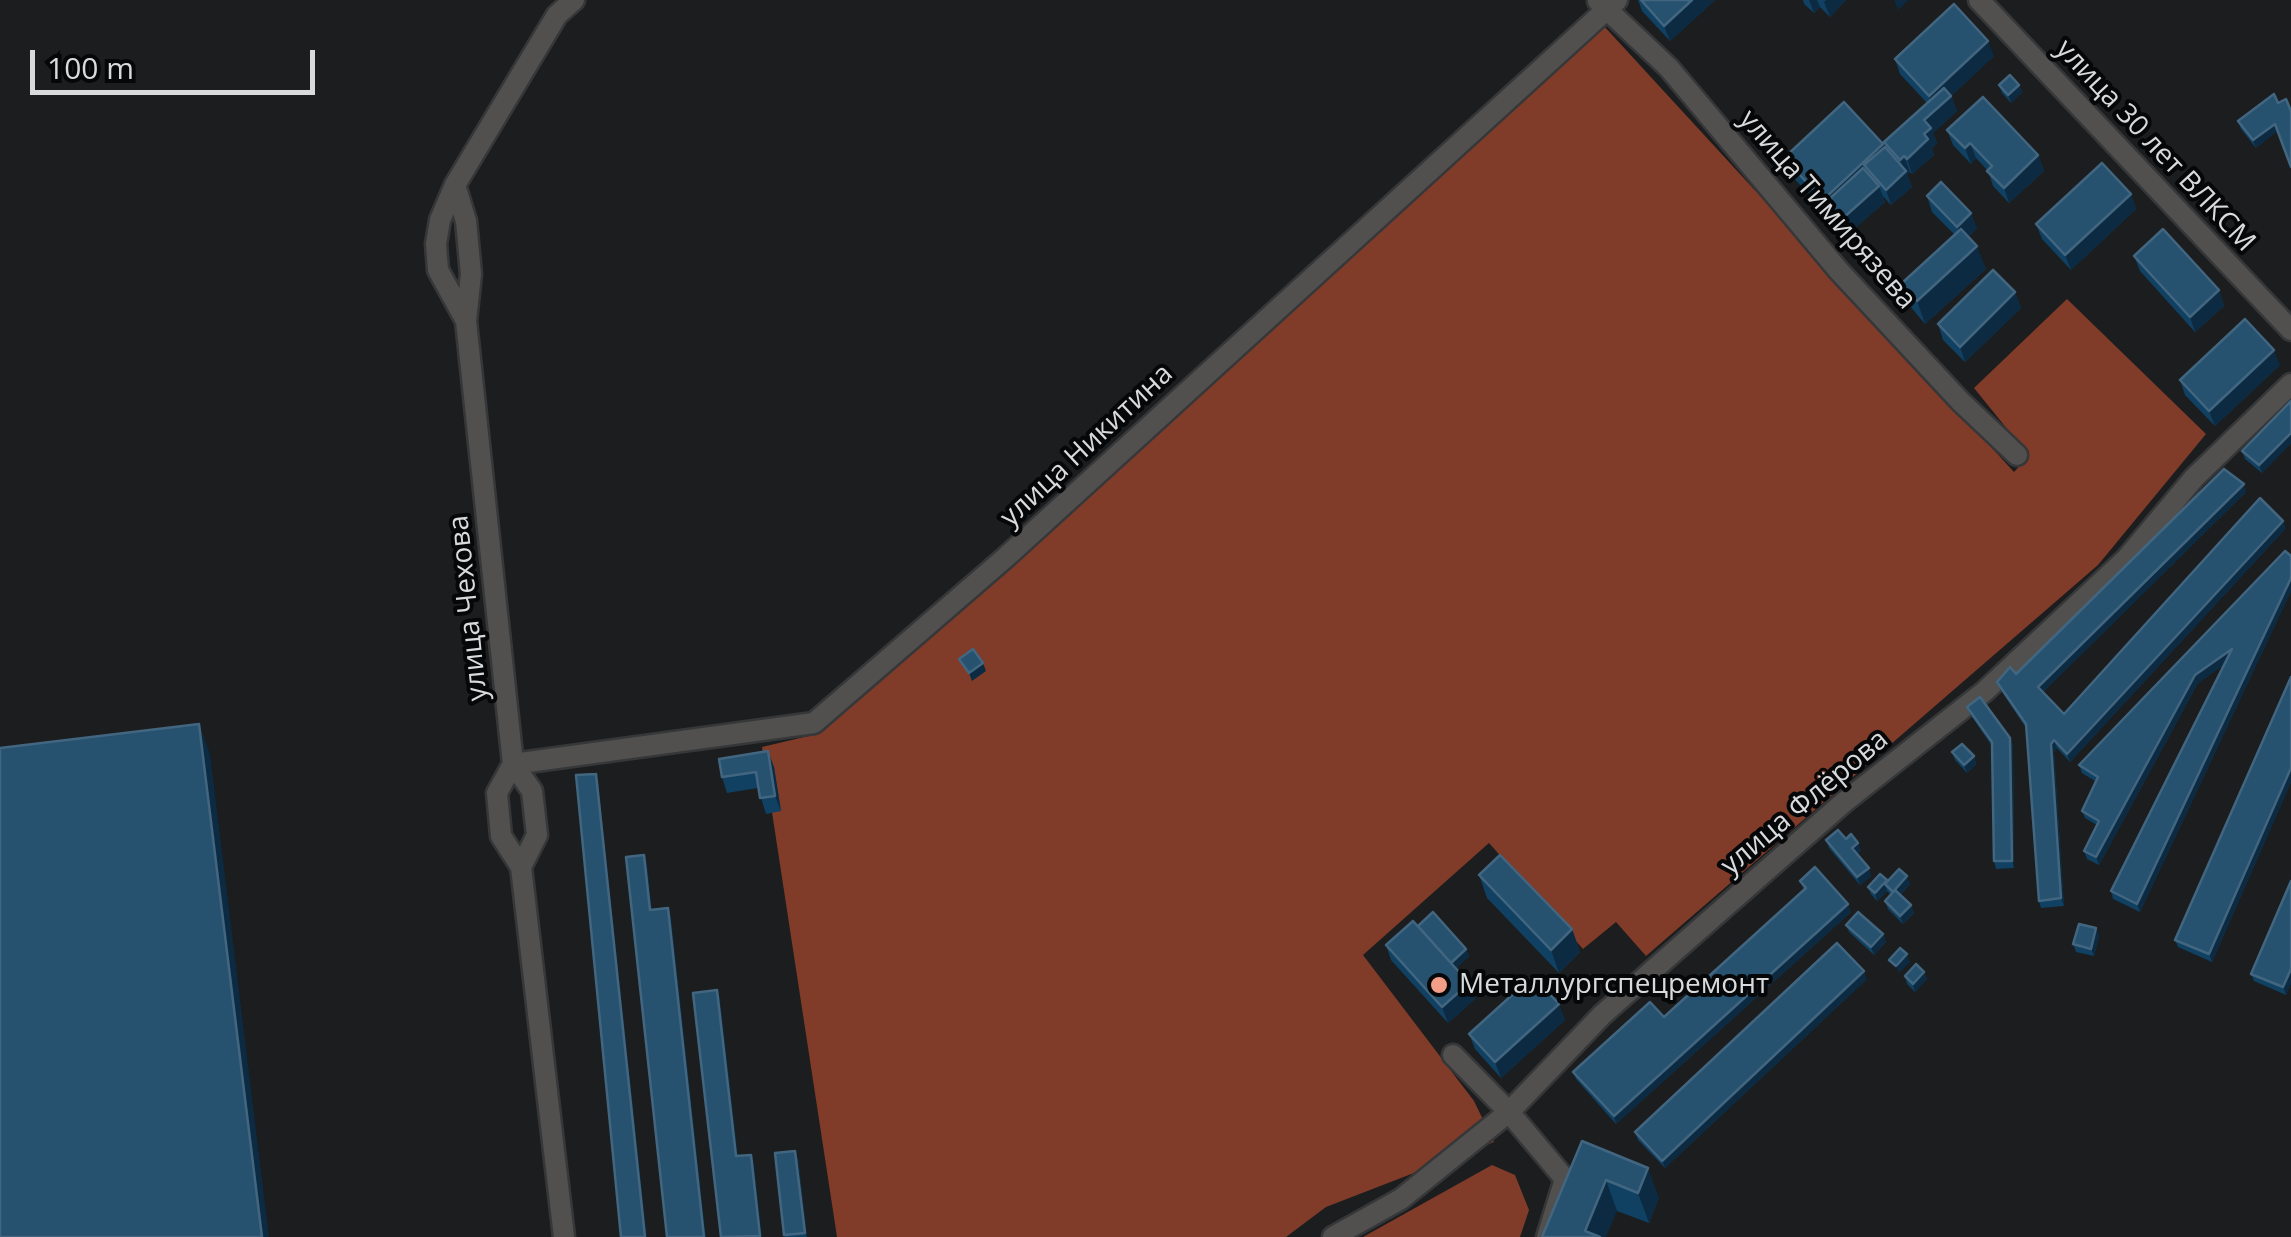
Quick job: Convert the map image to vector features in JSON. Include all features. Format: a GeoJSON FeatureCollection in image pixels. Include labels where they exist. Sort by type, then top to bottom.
{"type":"FeatureCollection","features":[{"type":"Feature","properties":{"kind":"street"},"geometry":{"type":"LineString","coordinates":[[466,321],[438,270],[440,220],[454,184],[557,15],[574,0]]}},
{"type":"Feature","properties":{"kind":"street","name":"улица 30 лет ВЛКСМ"},"geometry":{"type":"LineString","coordinates":[[1979,0],[2291,330]]}},
{"type":"Feature","properties":{"kind":"street","name":"улица Тимирязева"},"geometry":{"type":"LineString","coordinates":[[1606,3],[1668,68],[1839,271],[1961,402],[2017,454]]}},
{"type":"Feature","properties":{"kind":"street","name":"улица Никитина"},"geometry":{"type":"LineString","coordinates":[[514,764],[814,723],[1004,558],[1606,3]]}},
{"type":"Feature","properties":{"kind":"street","name":"улица Чехова"},"geometry":{"type":"LineString","coordinates":[[454,184],[466,221],[471,274],[466,321],[514,764],[532,791],[537,835],[521,867],[564,1237]]}},
{"type":"Feature","properties":{"kind":"street","name":"улица Флёрова"},"geometry":{"type":"LineString","coordinates":[[1332,1237],[1401,1200],[1508,1112],[1602,1015],[1843,803],[2014,664],[2127,558],[2194,478],[2291,384]]}},
{"type":"Feature","properties":{"kind":"street"},"geometry":{"type":"LineString","coordinates":[[514,764],[497,793],[501,836],[521,867]]}},
{"type":"Feature","properties":{"kind":"street"},"geometry":{"type":"LineString","coordinates":[[1453,1055],[1565,1179],[1547,1237]]}},
{"type":"Feature","properties":{"kind":"shaded area"},"geometry":{"type":"Polygon","coordinates":[[[1603,25],[2014,472],[2029,456],[1974,388],[2067,299],[2206,434],[2098,565],[1646,956],[1616,922],[1583,949],[1489,843],[1363,955],[1474,1101],[1494,1142],[1326,1207],[1286,1237],[837,1237],[762,747],[821,733],[1603,25]]]}},
{"type":"Feature","properties":{"kind":"shaded area"},"geometry":{"type":"Polygon","coordinates":[[[1492,1165],[1515,1175],[1529,1210],[1520,1237],[1363,1237],[1492,1165]]]}},
{"type":"Feature","properties":{"kind":"building"},"geometry":{"type":"Polygon","coordinates":[[[1641,0],[1692,0],[1664,26],[1641,0]]]}},
{"type":"Feature","properties":{"kind":"building"},"geometry":{"type":"Polygon","coordinates":[[[1954,4],[1988,41],[1929,96],[1895,59],[1954,4]]]}},
{"type":"Feature","properties":{"kind":"building"},"geometry":{"type":"Polygon","coordinates":[[[2010,75],[2019,85],[2008,95],[1999,85],[2010,75]]]}},
{"type":"Feature","properties":{"kind":"building"},"geometry":{"type":"Polygon","coordinates":[[[1944,88],[1951,96],[1924,120],[1931,128],[1924,134],[1928,139],[1907,159],[1904,156],[1900,160],[1884,142],[1944,88]]]}},
{"type":"Feature","properties":{"kind":"building"},"geometry":{"type":"Polygon","coordinates":[[[2274,94],[2278,103],[2286,99],[2291,111],[2291,167],[2275,124],[2253,140],[2238,121],[2274,94]]]}},
{"type":"Feature","properties":{"kind":"building"},"geometry":{"type":"Polygon","coordinates":[[[1983,97],[2038,155],[2004,188],[1987,171],[1992,166],[1970,143],[1965,148],[1947,130],[1983,97]]]}},
{"type":"Feature","properties":{"kind":"building"},"geometry":{"type":"Polygon","coordinates":[[[1844,102],[1883,144],[1823,200],[1784,158],[1844,102]]]}},
{"type":"Feature","properties":{"kind":"building"},"geometry":{"type":"Polygon","coordinates":[[[1885,147],[1906,171],[1886,190],[1864,165],[1885,147]]]}},
{"type":"Feature","properties":{"kind":"building"},"geometry":{"type":"Polygon","coordinates":[[[2102,163],[2131,194],[2065,255],[2036,224],[2102,163]]]}},
{"type":"Feature","properties":{"kind":"building"},"geometry":{"type":"Polygon","coordinates":[[[1863,168],[1879,186],[1842,219],[1826,202],[1863,168]]]}},
{"type":"Feature","properties":{"kind":"building"},"geometry":{"type":"Polygon","coordinates":[[[1941,182],[1971,213],[1957,227],[1927,196],[1941,182]]]}},
{"type":"Feature","properties":{"kind":"building"},"geometry":{"type":"Polygon","coordinates":[[[1961,229],[1977,246],[1917,301],[1901,284],[1961,229]]]}},
{"type":"Feature","properties":{"kind":"building"},"geometry":{"type":"Polygon","coordinates":[[[2163,229],[2219,290],[2190,317],[2134,256],[2163,229]]]}},
{"type":"Feature","properties":{"kind":"building"},"geometry":{"type":"Polygon","coordinates":[[[1993,270],[2015,292],[1960,347],[1938,324],[1993,270]]]}},
{"type":"Feature","properties":{"kind":"building"},"geometry":{"type":"Polygon","coordinates":[[[2245,319],[2274,350],[2209,411],[2180,380],[2245,319]]]}},
{"type":"Feature","properties":{"kind":"building"},"geometry":{"type":"Polygon","coordinates":[[[2291,401],[2291,433],[2259,465],[2242,451],[2291,401]]]}},
{"type":"Feature","properties":{"kind":"building"},"geometry":{"type":"Polygon","coordinates":[[[2224,469],[2244,484],[2038,687],[2064,714],[2260,498],[2283,521],[2067,754],[2054,740],[2051,744],[2061,898],[2039,901],[2026,724],[1997,682],[2010,667],[2016,674],[2224,469]]]}},
{"type":"Feature","properties":{"kind":"building"},"geometry":{"type":"Polygon","coordinates":[[[2285,551],[2291,556],[2291,578],[2137,904],[2111,891],[2232,649],[2195,675],[2096,857],[2084,851],[2099,821],[2082,811],[2098,777],[2079,765],[2285,551]]]}},
{"type":"Feature","properties":{"kind":"building"},"geometry":{"type":"Polygon","coordinates":[[[973,649],[983,663],[969,673],[959,659],[973,649]]]}},
{"type":"Feature","properties":{"kind":"building"},"geometry":{"type":"Polygon","coordinates":[[[2291,677],[2291,768],[2209,954],[2175,940],[2291,677]]]}},
{"type":"Feature","properties":{"kind":"building"},"geometry":{"type":"Polygon","coordinates":[[[1980,697],[2010,738],[2012,861],[1994,861],[1992,742],[1967,707],[1980,697]]]}},
{"type":"Feature","properties":{"kind":"building"},"geometry":{"type":"Polygon","coordinates":[[[199,724],[262,1237],[0,1237],[0,748],[199,724]]]}},
{"type":"Feature","properties":{"kind":"building"},"geometry":{"type":"Polygon","coordinates":[[[1962,744],[1974,756],[1964,765],[1952,752],[1962,744]]]}},
{"type":"Feature","properties":{"kind":"building"},"geometry":{"type":"Polygon","coordinates":[[[768,751],[775,796],[760,798],[756,772],[722,777],[719,759],[768,751]]]}},
{"type":"Feature","properties":{"kind":"building"},"geometry":{"type":"Polygon","coordinates":[[[596,774],[645,1237],[621,1237],[576,775],[596,774]]]}},
{"type":"Feature","properties":{"kind":"building"},"geometry":{"type":"Polygon","coordinates":[[[1838,830],[1846,839],[1851,834],[1858,843],[1852,848],[1869,868],[1857,877],[1826,840],[1838,830]]]}},
{"type":"Feature","properties":{"kind":"building"},"geometry":{"type":"Polygon","coordinates":[[[644,855],[650,910],[668,908],[704,1237],[667,1237],[626,857],[644,855]]]}},
{"type":"Feature","properties":{"kind":"building"},"geometry":{"type":"Polygon","coordinates":[[[1500,855],[1572,929],[1551,950],[1479,875],[1500,855]]]}},
{"type":"Feature","properties":{"kind":"building"},"geometry":{"type":"Polygon","coordinates":[[[1815,867],[1848,904],[1614,1116],[1573,1072],[1650,1002],[1664,1017],[1806,888],[1800,881],[1815,867]]]}},
{"type":"Feature","properties":{"kind":"building"},"geometry":{"type":"Polygon","coordinates":[[[1899,869],[1907,876],[1893,892],[1885,884],[1899,869]]]}},
{"type":"Feature","properties":{"kind":"building"},"geometry":{"type":"Polygon","coordinates":[[[1880,874],[1887,880],[1875,893],[1868,887],[1880,874]]]}},
{"type":"Feature","properties":{"kind":"building"},"geometry":{"type":"Polygon","coordinates":[[[2291,881],[2291,969],[2283,987],[2251,974],[2291,881]]]}},
{"type":"Feature","properties":{"kind":"building"},"geometry":{"type":"Polygon","coordinates":[[[1895,890],[1911,905],[1900,916],[1885,901],[1895,890]]]}},
{"type":"Feature","properties":{"kind":"building"},"geometry":{"type":"Polygon","coordinates":[[[1433,912],[1466,949],[1451,963],[1418,926],[1433,912]]]}},
{"type":"Feature","properties":{"kind":"building"},"geometry":{"type":"Polygon","coordinates":[[[1858,912],[1883,934],[1871,947],[1846,925],[1858,912]]]}},
{"type":"Feature","properties":{"kind":"building","name":"Металлургспецремонт"},"geometry":{"type":"Polygon","coordinates":[[[1413,921],[1469,983],[1442,1007],[1386,945],[1413,921]]]}},
{"type":"Feature","properties":{"kind":"building"},"geometry":{"type":"Polygon","coordinates":[[[2079,924],[2096,928],[2091,949],[2073,944],[2079,924]]]}},
{"type":"Feature","properties":{"kind":"building"},"geometry":{"type":"Polygon","coordinates":[[[1837,943],[1864,971],[1662,1161],[1635,1132],[1837,943]]]}},
{"type":"Feature","properties":{"kind":"building"},"geometry":{"type":"Polygon","coordinates":[[[1900,948],[1907,954],[1896,966],[1889,960],[1900,948]]]}},
{"type":"Feature","properties":{"kind":"building"},"geometry":{"type":"Polygon","coordinates":[[[1916,964],[1924,972],[1913,984],[1905,976],[1916,964]]]}},
{"type":"Feature","properties":{"kind":"building"},"geometry":{"type":"Polygon","coordinates":[[[1533,976],[1559,1004],[1495,1062],[1469,1034],[1533,976]]]}},
{"type":"Feature","properties":{"kind":"building"},"geometry":{"type":"Polygon","coordinates":[[[717,990],[736,1156],[751,1155],[760,1236],[721,1237],[693,993],[717,990]]]}},
{"type":"Feature","properties":{"kind":"building"},"geometry":{"type":"Polygon","coordinates":[[[1582,1141],[1648,1168],[1638,1193],[1606,1180],[1585,1231],[1600,1237],[1542,1237],[1582,1141]]]}},
{"type":"Feature","properties":{"kind":"building"},"geometry":{"type":"Polygon","coordinates":[[[795,1151],[805,1233],[784,1235],[775,1153],[795,1151]]]}},
{"type":"Feature","properties":{"kind":"place","name":"Металлургспецремонт"},"geometry":{"type":"Point","coordinates":[1439,985]}}]}
